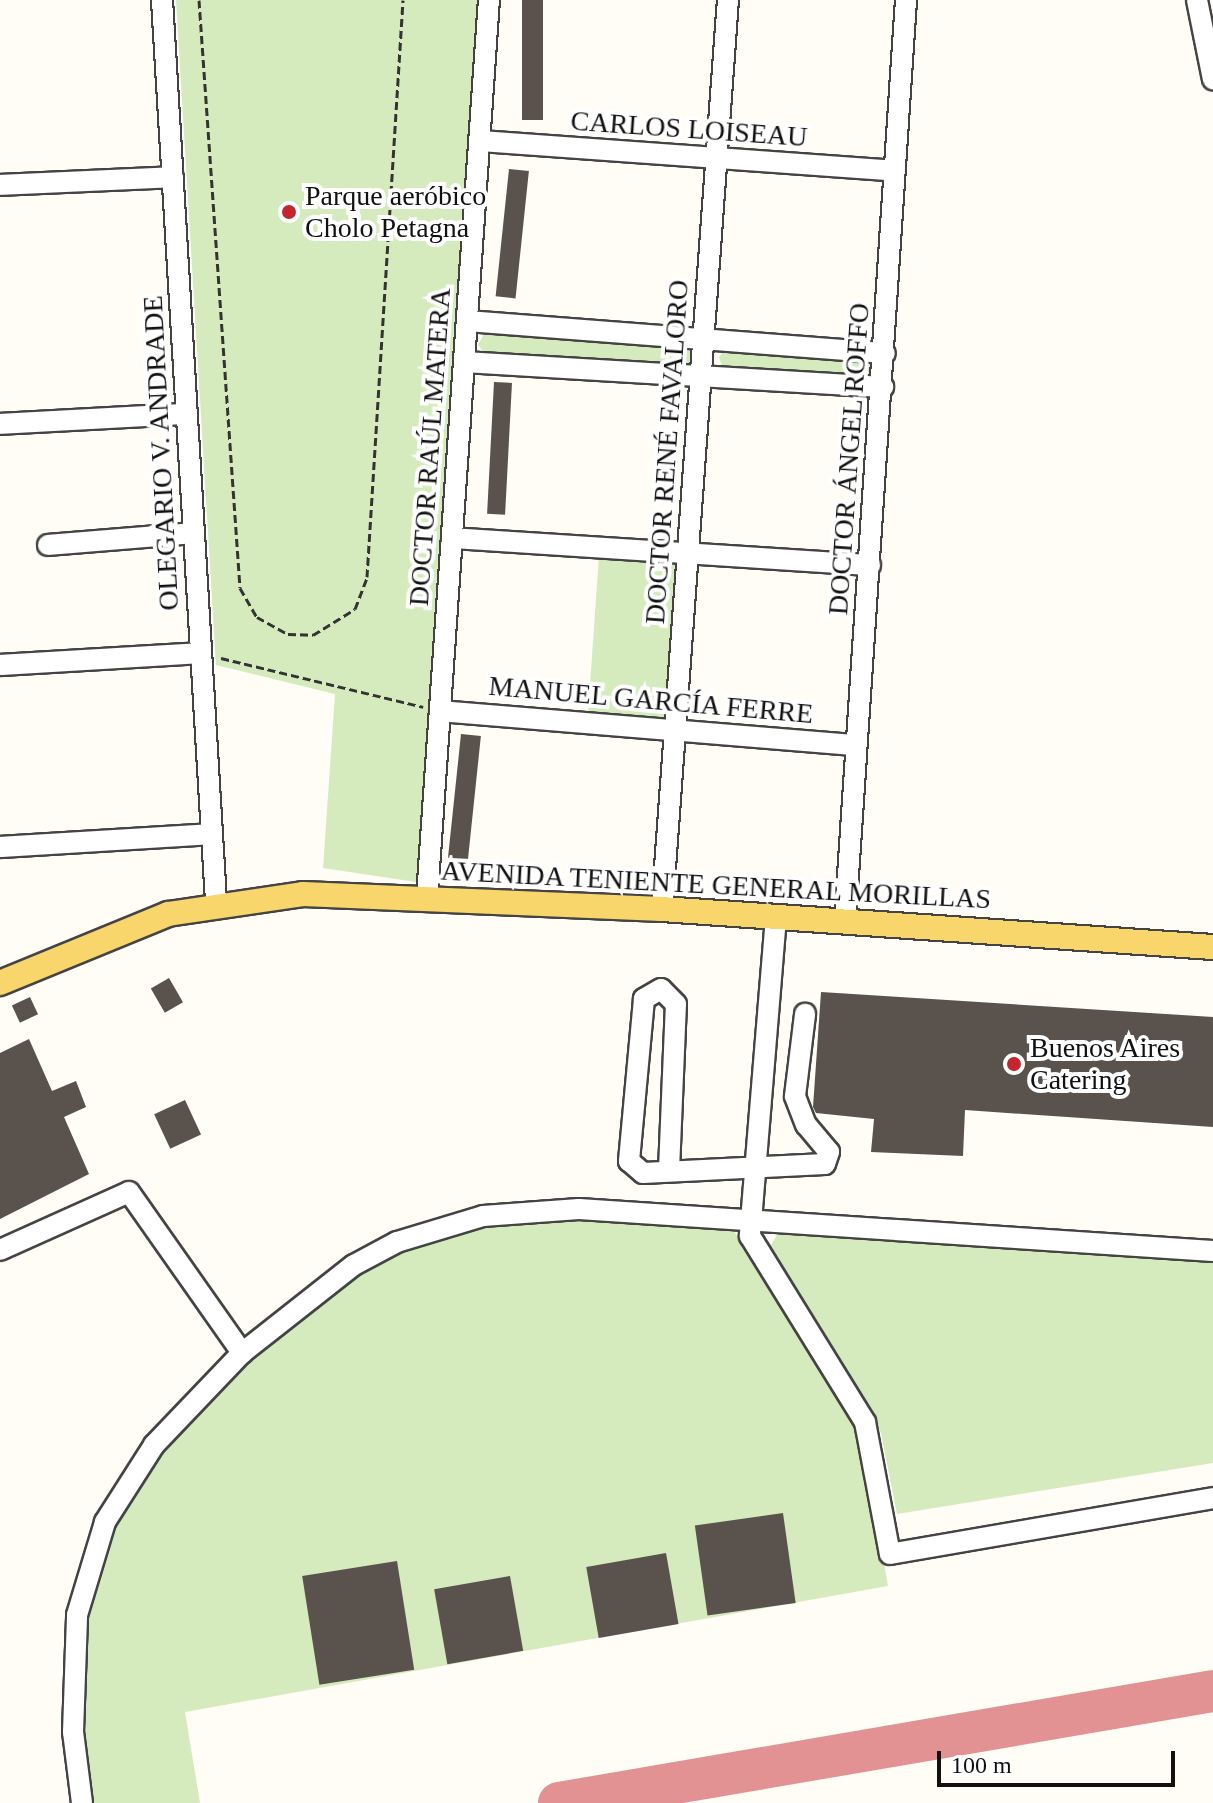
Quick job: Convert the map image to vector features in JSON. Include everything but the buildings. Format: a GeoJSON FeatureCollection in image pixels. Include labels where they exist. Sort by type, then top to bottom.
{"type":"FeatureCollection","features":[{"type":"Feature","properties":{"kind":"main road","name":"AVENIDA TENIENTE GENERAL MORILLAS"},"geometry":{"type":"LineString","coordinates":[[0,983],[118,929],[216,902],[303,894],[662,909],[1213,947]]}},
{"type":"Feature","properties":{"kind":"street","name":"OLEGARIO V. ANDRADE"},"geometry":{"type":"LineString","coordinates":[[162,0],[216,902]]}},
{"type":"Feature","properties":{"kind":"street","name":"DOCTOR RAÚL MATERA"},"geometry":{"type":"LineString","coordinates":[[427,897],[489,0]]}},
{"type":"Feature","properties":{"kind":"street","name":"DOCTOR RENÉ FAVALORO"},"geometry":{"type":"LineString","coordinates":[[662,909],[728,0]]}},
{"type":"Feature","properties":{"kind":"street","name":"DOCTOR ÁNGEL ROFFO"},"geometry":{"type":"LineString","coordinates":[[845,921],[883,387],[906,0]]}},
{"type":"Feature","properties":{"kind":"street"},"geometry":{"type":"LineString","coordinates":[[1197,0],[1210,50],[1213,79]]}},
{"type":"Feature","properties":{"kind":"street","name":"CARLOS LOISEAU"},"geometry":{"type":"LineString","coordinates":[[480,141],[894,171]]}},
{"type":"Feature","properties":{"kind":"street"},"geometry":{"type":"LineString","coordinates":[[0,185],[173,177]]}},
{"type":"Feature","properties":{"kind":"street"},"geometry":{"type":"LineString","coordinates":[[467,321],[703,335],[885,353]]}},
{"type":"Feature","properties":{"kind":"street"},"geometry":{"type":"LineString","coordinates":[[464,362],[883,387]]}},
{"type":"Feature","properties":{"kind":"street"},"geometry":{"type":"LineString","coordinates":[[0,424],[187,414]]}},
{"type":"Feature","properties":{"kind":"street"},"geometry":{"type":"LineString","coordinates":[[48,545],[194,533]]}},
{"type":"Feature","properties":{"kind":"street"},"geometry":{"type":"LineString","coordinates":[[452,538],[870,565]]}},
{"type":"Feature","properties":{"kind":"street"},"geometry":{"type":"LineString","coordinates":[[0,665],[201,653]]}},
{"type":"Feature","properties":{"kind":"street","name":"MANUEL GARCÍA FERRE"},"geometry":{"type":"LineString","coordinates":[[440,711],[856,745]]}},
{"type":"Feature","properties":{"kind":"street"},"geometry":{"type":"LineString","coordinates":[[0,847],[212,834]]}},
{"type":"Feature","properties":{"kind":"street"},"geometry":{"type":"LineString","coordinates":[[776,917],[750,1236],[865,1422],[890,1554],[1213,1498]]}},
{"type":"Feature","properties":{"kind":"street"},"geometry":{"type":"LineString","coordinates":[[669,1170],[676,1004],[661,989],[642,1004],[629,1161],[643,1173],[758,1165],[803,1168],[828,1159],[795,1096],[805,1014]]}},
{"type":"Feature","properties":{"kind":"street"},"geometry":{"type":"LineString","coordinates":[[0,1250],[129,1192],[242,1353]]}},
{"type":"Feature","properties":{"kind":"street"},"geometry":{"type":"LineString","coordinates":[[82,1803],[72,1675],[89,1565],[105,1522],[154,1445],[242,1353],[354,1265],[445,1224],[528,1210],[752,1215],[1213,1251]]}},
{"type":"Feature","properties":{"kind":"path"},"geometry":{"type":"LineString","coordinates":[[199,0],[240,588],[257,617],[288,634],[313,635],[355,609],[367,577],[403,0]]}},
{"type":"Feature","properties":{"kind":"path"},"geometry":{"type":"LineString","coordinates":[[201,653],[440,711]]}},
{"type":"Feature","properties":{"kind":"green space"},"geometry":{"type":"Polygon","coordinates":[[[176,0],[477,0],[416,882],[323,868],[335,694],[216,665],[176,0]]]}},
{"type":"Feature","properties":{"kind":"green space"},"geometry":{"type":"Polygon","coordinates":[[[485,332],[689,347],[692,358],[687,366],[486,355],[478,345],[485,332]]]}},
{"type":"Feature","properties":{"kind":"green space"},"geometry":{"type":"Polygon","coordinates":[[[726,348],[870,361],[871,376],[723,369],[719,357],[726,348]]]}},
{"type":"Feature","properties":{"kind":"green space"},"geometry":{"type":"Polygon","coordinates":[[[599,556],[678,562],[667,722],[588,717],[599,556]]]}},
{"type":"Feature","properties":{"kind":"green space"},"geometry":{"type":"Polygon","coordinates":[[[534,1213],[713,1222],[734,1231],[863,1439],[888,1586],[185,1712],[200,1803],[93,1803],[82,1705],[88,1604],[115,1522],[158,1448],[264,1341],[393,1248],[534,1213]]]}},
{"type":"Feature","properties":{"kind":"green space"},"geometry":{"type":"Polygon","coordinates":[[[781,1228],[1213,1258],[1213,1463],[897,1514],[881,1433],[869,1406],[768,1250],[781,1228]]]}},
{"type":"Feature","properties":{"kind":"taxiway"},"geometry":{"type":"LineString","coordinates":[[559,1803],[1213,1691]]}},
{"type":"Feature","properties":{"kind":"place","name":"Parque aeróbico Cholo Petagna"},"geometry":{"type":"Point","coordinates":[289,212]}},
{"type":"Feature","properties":{"kind":"place","name":"Buenos Aires Catering"},"geometry":{"type":"Point","coordinates":[1014,1064]}}]}
